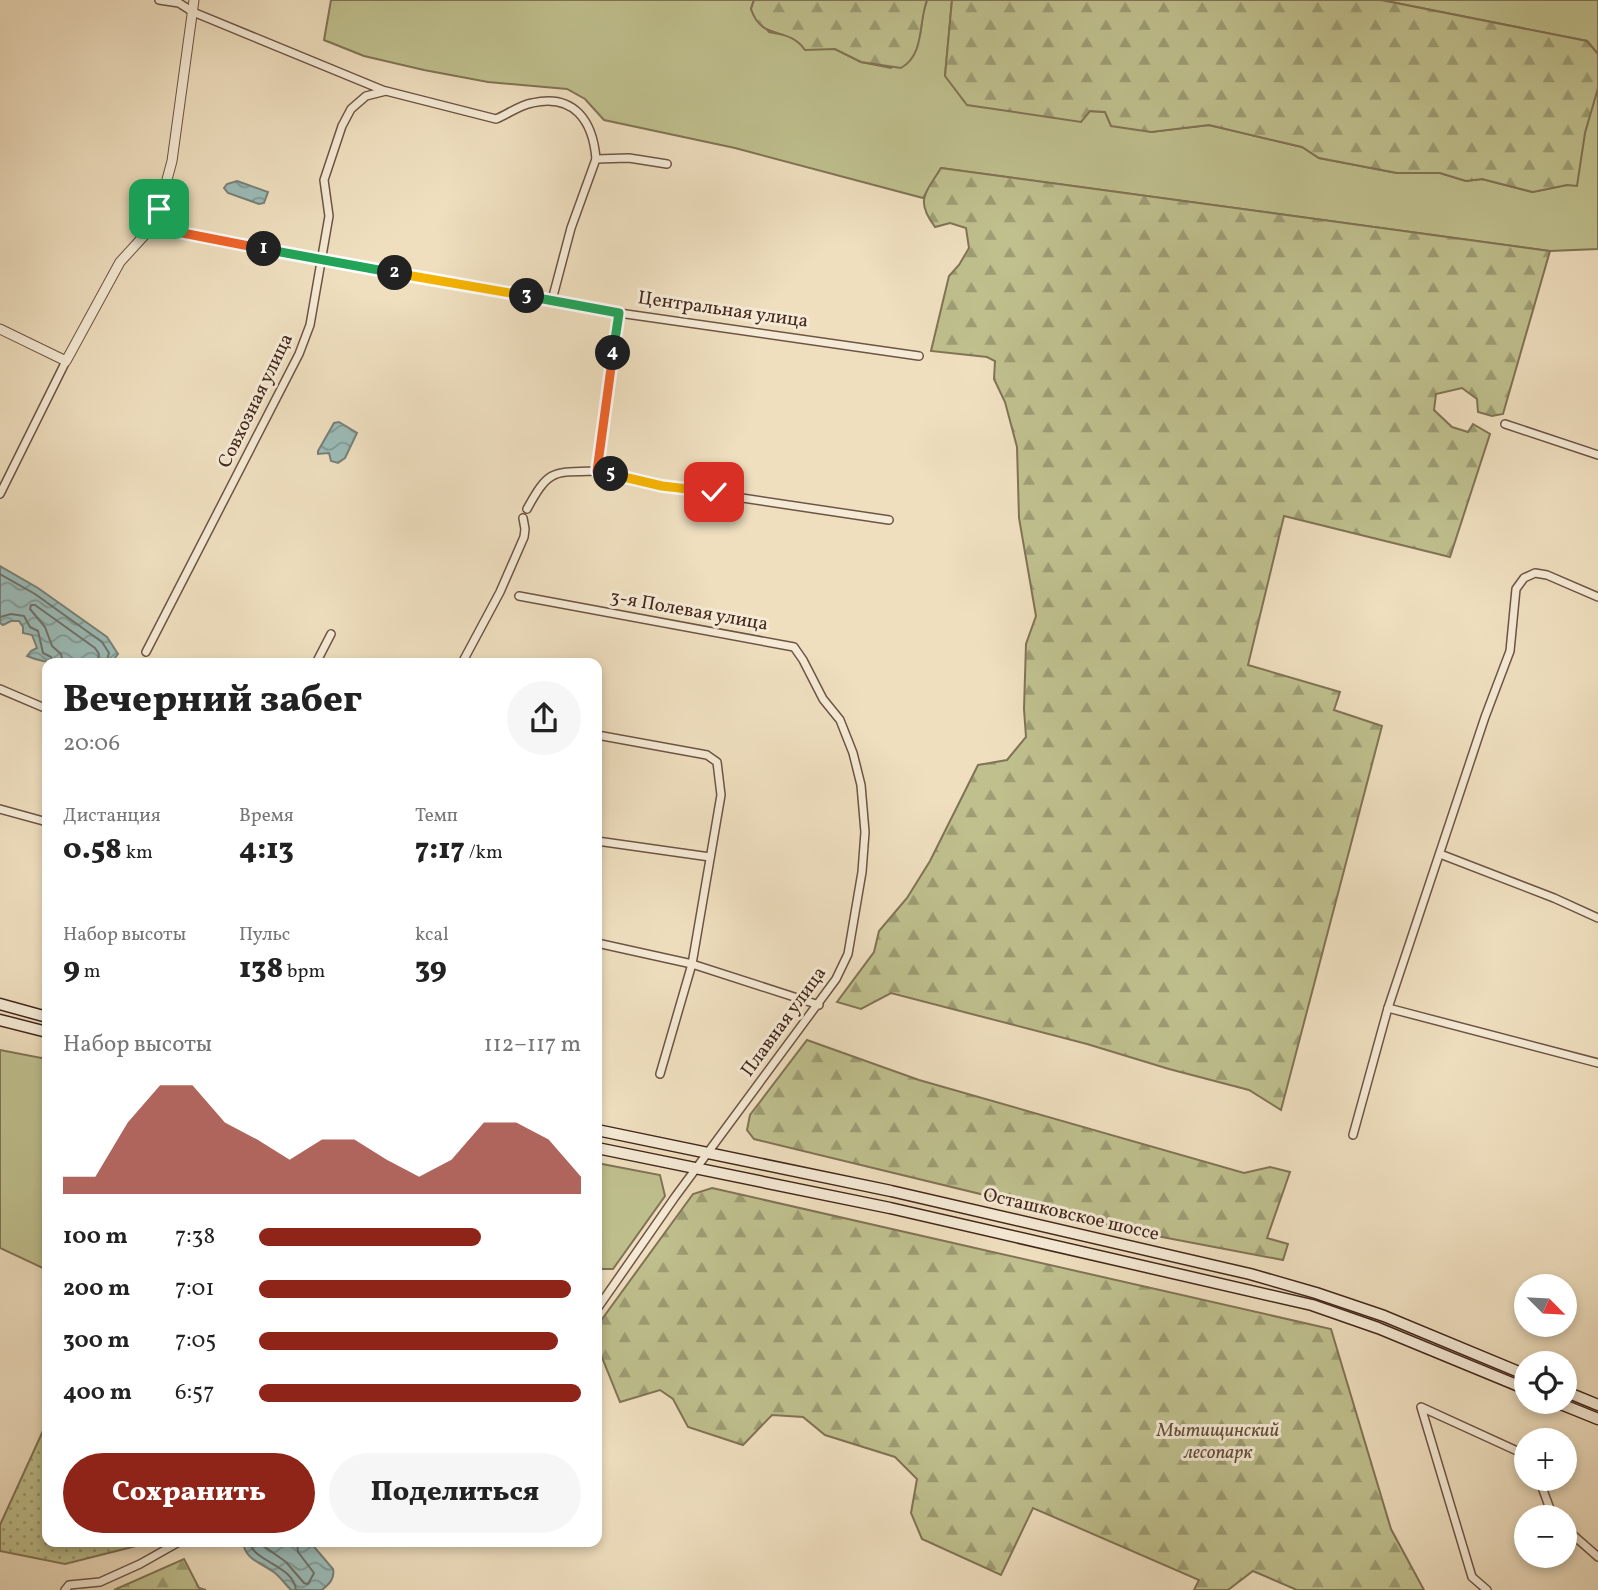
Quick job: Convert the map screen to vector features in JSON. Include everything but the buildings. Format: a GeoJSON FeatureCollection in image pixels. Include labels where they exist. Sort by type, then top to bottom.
{"type":"FeatureCollection","features":[{"type":"Feature","properties":{"kind":"main road"},"geometry":{"type":"LineString","coordinates":[[0,1004],[42,1016]]}},
{"type":"Feature","properties":{"kind":"main road"},"geometry":{"type":"LineString","coordinates":[[0,1020],[42,1031]]}},
{"type":"Feature","properties":{"kind":"main road","name":"Осташковское шоссе"},"geometry":{"type":"LineString","coordinates":[[602,1131],[891,1191],[1250,1274],[1384,1316],[1514,1370]]}},
{"type":"Feature","properties":{"kind":"main road","name":"Осташковское шоссе"},"geometry":{"type":"LineString","coordinates":[[602,1149],[890,1208],[1312,1305],[1378,1328],[1514,1384]]}},
{"type":"Feature","properties":{"kind":"main road"},"geometry":{"type":"LineString","coordinates":[[1577,1396],[1598,1405]]}},
{"type":"Feature","properties":{"kind":"main road"},"geometry":{"type":"LineString","coordinates":[[1577,1410],[1598,1419]]}},
{"type":"Feature","properties":{"kind":"street"},"geometry":{"type":"LineString","coordinates":[[159,0],[179,3],[193,12],[386,91],[496,119],[531,103],[555,100],[579,111],[594,138],[596,159],[571,228],[552,300]]}},
{"type":"Feature","properties":{"kind":"street"},"geometry":{"type":"LineString","coordinates":[[0,494],[66,361],[120,262],[152,227],[172,161],[194,0]]}},
{"type":"Feature","properties":{"kind":"street","name":"Совхозная улица"},"geometry":{"type":"LineString","coordinates":[[146,652],[299,354],[310,326],[329,216],[324,180],[342,126],[351,109],[366,96],[386,91]]}},
{"type":"Feature","properties":{"kind":"street"},"geometry":{"type":"LineString","coordinates":[[596,159],[629,158],[667,164]]}},
{"type":"Feature","properties":{"kind":"street","name":"Центральная улица"},"geometry":{"type":"LineString","coordinates":[[152,227],[321,261],[619,313],[919,356]]}},
{"type":"Feature","properties":{"kind":"street"},"geometry":{"type":"LineString","coordinates":[[597,471],[619,313]]}},
{"type":"Feature","properties":{"kind":"street"},"geometry":{"type":"LineString","coordinates":[[0,329],[66,361]]}},
{"type":"Feature","properties":{"kind":"street"},"geometry":{"type":"LineString","coordinates":[[1505,424],[1598,455]]}},
{"type":"Feature","properties":{"kind":"street"},"geometry":{"type":"LineString","coordinates":[[527,509],[540,485],[550,476],[561,472],[597,471],[662,486],[890,520]]}},
{"type":"Feature","properties":{"kind":"street"},"geometry":{"type":"LineString","coordinates":[[465,658],[500,593],[524,537],[523,518]]}},
{"type":"Feature","properties":{"kind":"street"},"geometry":{"type":"LineString","coordinates":[[1353,1135],[1388,1008],[1485,717],[1510,651],[1517,589],[1524,578],[1535,573],[1547,575],[1598,597]]}},
{"type":"Feature","properties":{"kind":"street","name":"3-я Полевая улица"},"geometry":{"type":"LineString","coordinates":[[519,596],[794,647],[823,699]]}},
{"type":"Feature","properties":{"kind":"street"},"geometry":{"type":"LineString","coordinates":[[319,658],[331,634]]}},
{"type":"Feature","properties":{"kind":"street"},"geometry":{"type":"LineString","coordinates":[[0,689],[42,707]]}},
{"type":"Feature","properties":{"kind":"street","name":"Плавная улица"},"geometry":{"type":"LineString","coordinates":[[602,1302],[819,1004],[836,979],[848,954],[862,872],[865,832],[861,785],[853,753],[840,720],[823,699]]}},
{"type":"Feature","properties":{"kind":"street"},"geometry":{"type":"LineString","coordinates":[[602,736],[708,755],[718,762],[721,796],[692,964],[660,1074]]}},
{"type":"Feature","properties":{"kind":"street"},"geometry":{"type":"LineString","coordinates":[[0,809],[42,821]]}},
{"type":"Feature","properties":{"kind":"street"},"geometry":{"type":"LineString","coordinates":[[602,842],[710,857]]}},
{"type":"Feature","properties":{"kind":"street"},"geometry":{"type":"LineString","coordinates":[[1440,854],[1598,918]]}},
{"type":"Feature","properties":{"kind":"street"},"geometry":{"type":"LineString","coordinates":[[602,944],[692,964],[819,1004]]}},
{"type":"Feature","properties":{"kind":"street"},"geometry":{"type":"LineString","coordinates":[[1388,1008],[1598,1063]]}},
{"type":"Feature","properties":{"kind":"street"},"geometry":{"type":"LineString","coordinates":[[1487,1590],[1472,1577],[1421,1407],[1514,1450]]}},
{"type":"Feature","properties":{"kind":"street"},"geometry":{"type":"LineString","coordinates":[[1577,1538],[1598,1557]]}},
{"type":"Feature","properties":{"kind":"street"},"geometry":{"type":"LineString","coordinates":[[65,1590],[69,1585],[100,1582],[170,1547]]}},
{"type":"Feature","properties":{"kind":"green space"},"geometry":{"type":"Polygon","coordinates":[[[331,0],[754,0],[751,9],[769,32],[835,49],[861,62],[891,68],[920,35],[927,0],[952,0],[945,76],[1090,111],[1105,112],[1151,132],[1209,125],[1302,147],[1319,158],[1397,173],[1440,173],[1466,181],[1482,179],[1532,192],[1567,185],[1598,88],[1598,249],[1550,251],[941,168],[923,198],[735,148],[604,120],[585,99],[567,89],[488,82],[364,56],[324,40],[331,0]]]}},
{"type":"Feature","properties":{"kind":"green space"},"geometry":{"type":"Polygon","coordinates":[[[754,0],[927,0],[914,55],[901,68],[861,62],[835,49],[805,50],[791,38],[762,26],[751,9],[754,0]]]}},
{"type":"Feature","properties":{"kind":"green space"},"geometry":{"type":"Polygon","coordinates":[[[952,0],[1381,0],[1587,41],[1598,54],[1598,88],[1585,133],[1577,186],[1567,185],[1533,192],[1482,179],[1466,181],[1440,173],[1397,173],[1319,158],[1302,147],[1209,125],[1151,132],[1111,126],[1105,112],[1090,111],[1081,122],[967,105],[945,76],[952,0]]]}},
{"type":"Feature","properties":{"kind":"green space"},"geometry":{"type":"Polygon","coordinates":[[[1381,0],[1598,0],[1598,54],[1587,41],[1381,0]]]}},
{"type":"Feature","properties":{"kind":"green space"},"geometry":{"type":"Polygon","coordinates":[[[941,168],[1550,251],[1503,414],[1492,416],[1478,412],[1477,399],[1462,388],[1436,394],[1434,410],[1452,427],[1468,432],[1473,424],[1490,434],[1450,557],[1284,516],[1248,665],[1340,692],[1334,710],[1382,726],[1281,1110],[1249,1090],[891,993],[861,1009],[837,1002],[874,952],[879,931],[907,898],[930,861],[978,765],[1007,760],[1026,737],[1026,644],[1036,616],[1019,518],[1017,447],[1005,402],[994,379],[995,361],[987,357],[931,351],[949,276],[969,248],[966,228],[950,223],[935,227],[925,210],[927,191],[941,168]]]}},
{"type":"Feature","properties":{"kind":"green space"},"geometry":{"type":"Polygon","coordinates":[[[807,1040],[919,1080],[1244,1173],[1270,1167],[1290,1172],[1267,1238],[1288,1244],[1283,1260],[1141,1233],[754,1139],[747,1130],[750,1115],[807,1040]]]}},
{"type":"Feature","properties":{"kind":"green space"},"geometry":{"type":"Polygon","coordinates":[[[0,1050],[42,1058],[42,1268],[0,1248],[0,1050]]]}},
{"type":"Feature","properties":{"kind":"green space"},"geometry":{"type":"Polygon","coordinates":[[[602,1164],[660,1175],[665,1196],[613,1269],[602,1269],[602,1164]]]}},
{"type":"Feature","properties":{"kind":"green space","name":"Мытищинский лесопарк"},"geometry":{"type":"Polygon","coordinates":[[[712,1188],[1331,1329],[1391,1529],[1424,1590],[1297,1590],[1253,1571],[1228,1590],[1194,1590],[1199,1580],[1033,1508],[1001,1575],[922,1539],[911,1513],[917,1479],[895,1457],[825,1435],[803,1417],[772,1415],[743,1445],[688,1427],[673,1399],[660,1390],[620,1402],[602,1357],[602,1319],[693,1194],[712,1188]]]}},
{"type":"Feature","properties":{"kind":"green space"},"geometry":{"type":"Polygon","coordinates":[[[42,1433],[42,1547],[132,1547],[65,1564],[0,1551],[0,1525],[42,1433]]]}},
{"type":"Feature","properties":{"kind":"green space"},"geometry":{"type":"Polygon","coordinates":[[[184,1559],[199,1588],[206,1590],[114,1590],[184,1559]]]}},
{"type":"Feature","properties":{"kind":"water"},"geometry":{"type":"Polygon","coordinates":[[[237,181],[268,192],[264,203],[259,204],[228,193],[224,188],[227,184],[237,181]]]}},
{"type":"Feature","properties":{"kind":"water"},"geometry":{"type":"Polygon","coordinates":[[[339,422],[357,433],[345,458],[338,463],[331,461],[329,453],[318,454],[318,451],[334,423],[339,422]]]}},
{"type":"Feature","properties":{"kind":"water"},"geometry":{"type":"Polygon","coordinates":[[[0,566],[38,588],[107,637],[118,654],[115,658],[37,659],[27,656],[37,648],[32,635],[23,633],[19,621],[3,625],[0,623],[0,566]]]}},
{"type":"Feature","properties":{"kind":"water"},"geometry":{"type":"Polygon","coordinates":[[[314,1547],[333,1569],[332,1578],[322,1590],[291,1590],[275,1573],[250,1557],[244,1548],[314,1547]]]}},
{"type":"Feature","properties":{"kind":"route"},"geometry":{"type":"LineString","coordinates":[[159,209],[152,227],[321,261],[619,313],[597,471],[662,486],[714,492]]}}]}
